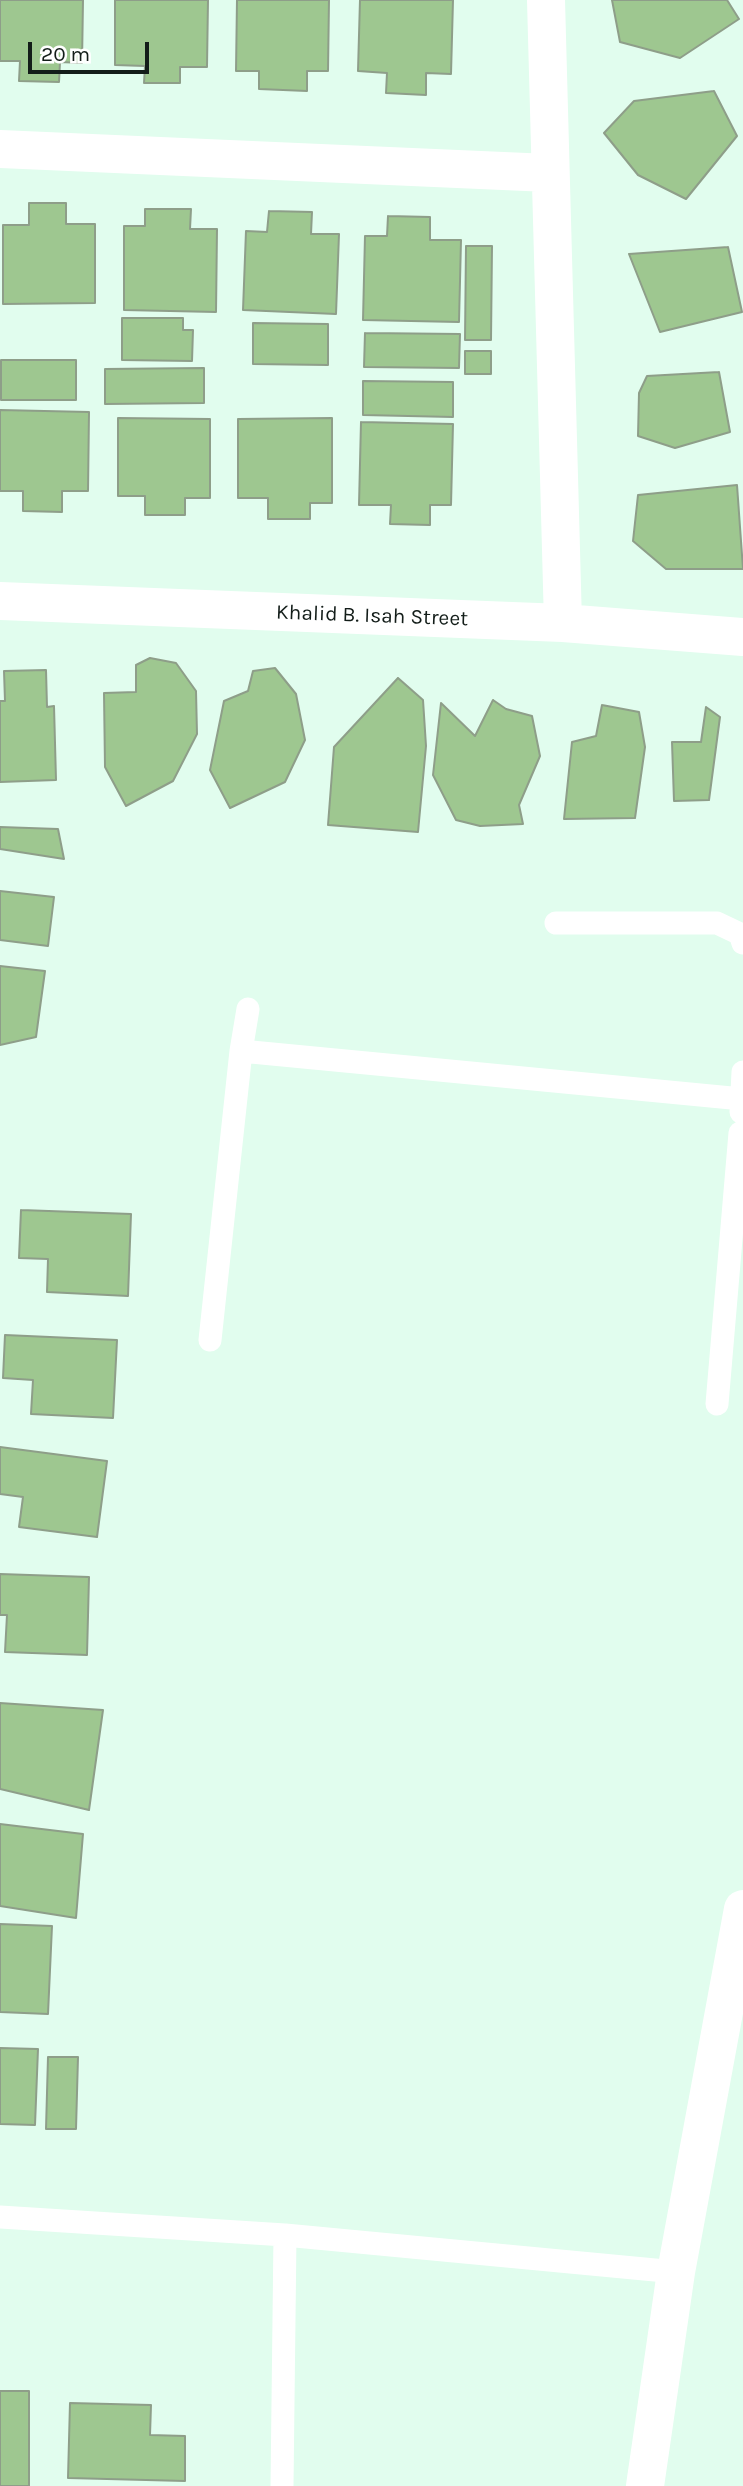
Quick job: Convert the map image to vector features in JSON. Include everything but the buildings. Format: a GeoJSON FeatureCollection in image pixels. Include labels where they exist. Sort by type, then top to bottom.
{"type":"FeatureCollection","features":[{"type":"Feature","properties":{"kind":"street"},"geometry":{"type":"LineString","coordinates":[[547,0],[549,173],[562,623]]}},
{"type":"Feature","properties":{"kind":"street"},"geometry":{"type":"LineString","coordinates":[[0,149],[549,173]]}},
{"type":"Feature","properties":{"kind":"street","name":"Khalid B. Isah Street"},"geometry":{"type":"LineString","coordinates":[[0,601],[562,623],[743,637]]}},
{"type":"Feature","properties":{"kind":"street"},"geometry":{"type":"LineString","coordinates":[[645,2486],[676,2272],[743,1909]]}},
{"type":"Feature","properties":{"kind":"lane"},"geometry":{"type":"LineString","coordinates":[[556,923],[717,923],[740,933],[743,943]]}},
{"type":"Feature","properties":{"kind":"lane"},"geometry":{"type":"LineString","coordinates":[[210,1340],[241,1051],[248,1009]]}},
{"type":"Feature","properties":{"kind":"lane"},"geometry":{"type":"LineString","coordinates":[[241,1051],[742,1099]]}},
{"type":"Feature","properties":{"kind":"lane"},"geometry":{"type":"LineString","coordinates":[[717,1404],[742,1133],[743,1072]]}},
{"type":"Feature","properties":{"kind":"lane"},"geometry":{"type":"LineString","coordinates":[[0,2217],[285,2235],[676,2272]]}},
{"type":"Feature","properties":{"kind":"lane"},"geometry":{"type":"LineString","coordinates":[[282,2486],[285,2235]]}}]}
